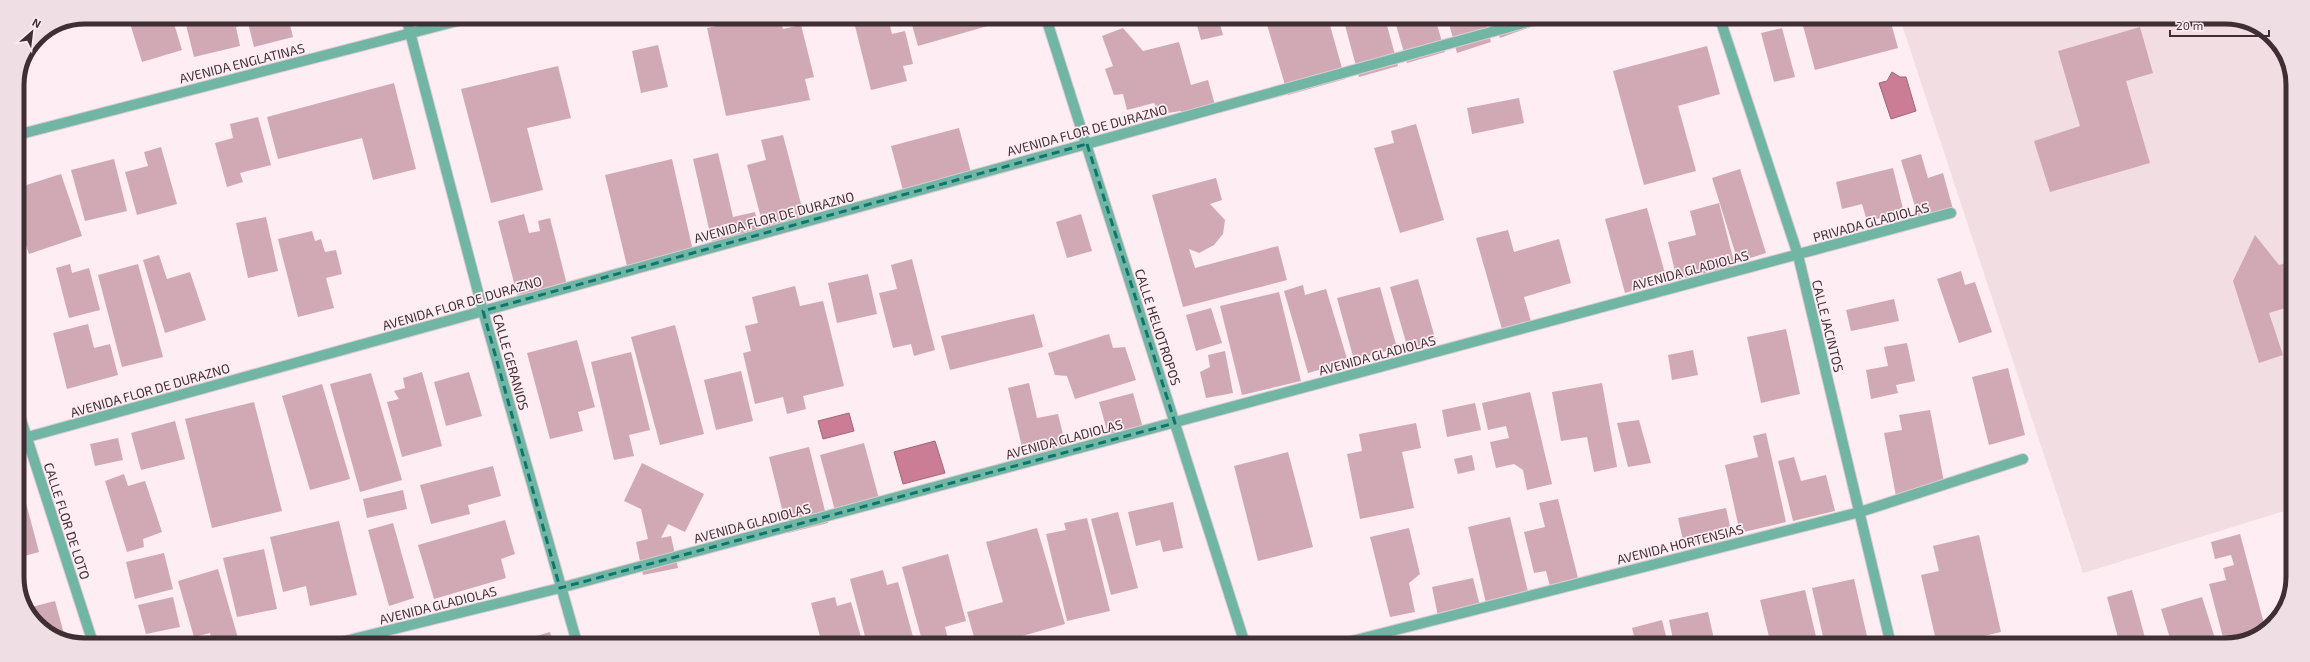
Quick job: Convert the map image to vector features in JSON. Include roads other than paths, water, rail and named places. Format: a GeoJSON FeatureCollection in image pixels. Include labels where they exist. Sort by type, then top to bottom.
{"type":"FeatureCollection","features":[{"type":"Feature","properties":{"kind":"street","name":"CALLE GERANIOS"},"geometry":{"type":"LineString","coordinates":[[408,24],[483,311],[560,588],[576,638]]}},
{"type":"Feature","properties":{"kind":"street","name":"AVENIDA ENGLATINAS"},"geometry":{"type":"LineString","coordinates":[[24,133],[447,24]]}},
{"type":"Feature","properties":{"kind":"street","name":"CALLE HELIOTROPOS"},"geometry":{"type":"LineString","coordinates":[[1048,24],[1243,638]]}},
{"type":"Feature","properties":{"kind":"street","name":"AVENIDA FLOR DE DURAZNO"},"geometry":{"type":"LineString","coordinates":[[24,438],[1517,24]]}},
{"type":"Feature","properties":{"kind":"street","name":"CALLE JACINTOS"},"geometry":{"type":"LineString","coordinates":[[1722,24],[1798,255],[1889,638]]}},
{"type":"Feature","properties":{"kind":"street","name":"PRIVADA GLADIOLAS"},"geometry":{"type":"LineString","coordinates":[[1798,255],[1951,213]]}},
{"type":"Feature","properties":{"kind":"street","name":"AVENIDA GLADIOLAS"},"geometry":{"type":"LineString","coordinates":[[357,638],[560,588],[1798,255]]}},
{"type":"Feature","properties":{"kind":"street","name":"CALLE FLOR DE LOTO"},"geometry":{"type":"LineString","coordinates":[[24,445],[91,638]]}},
{"type":"Feature","properties":{"kind":"street","name":"AVENIDA HORTENSIAS"},"geometry":{"type":"LineString","coordinates":[[1364,638],[1860,512],[2023,459]]}}]}
